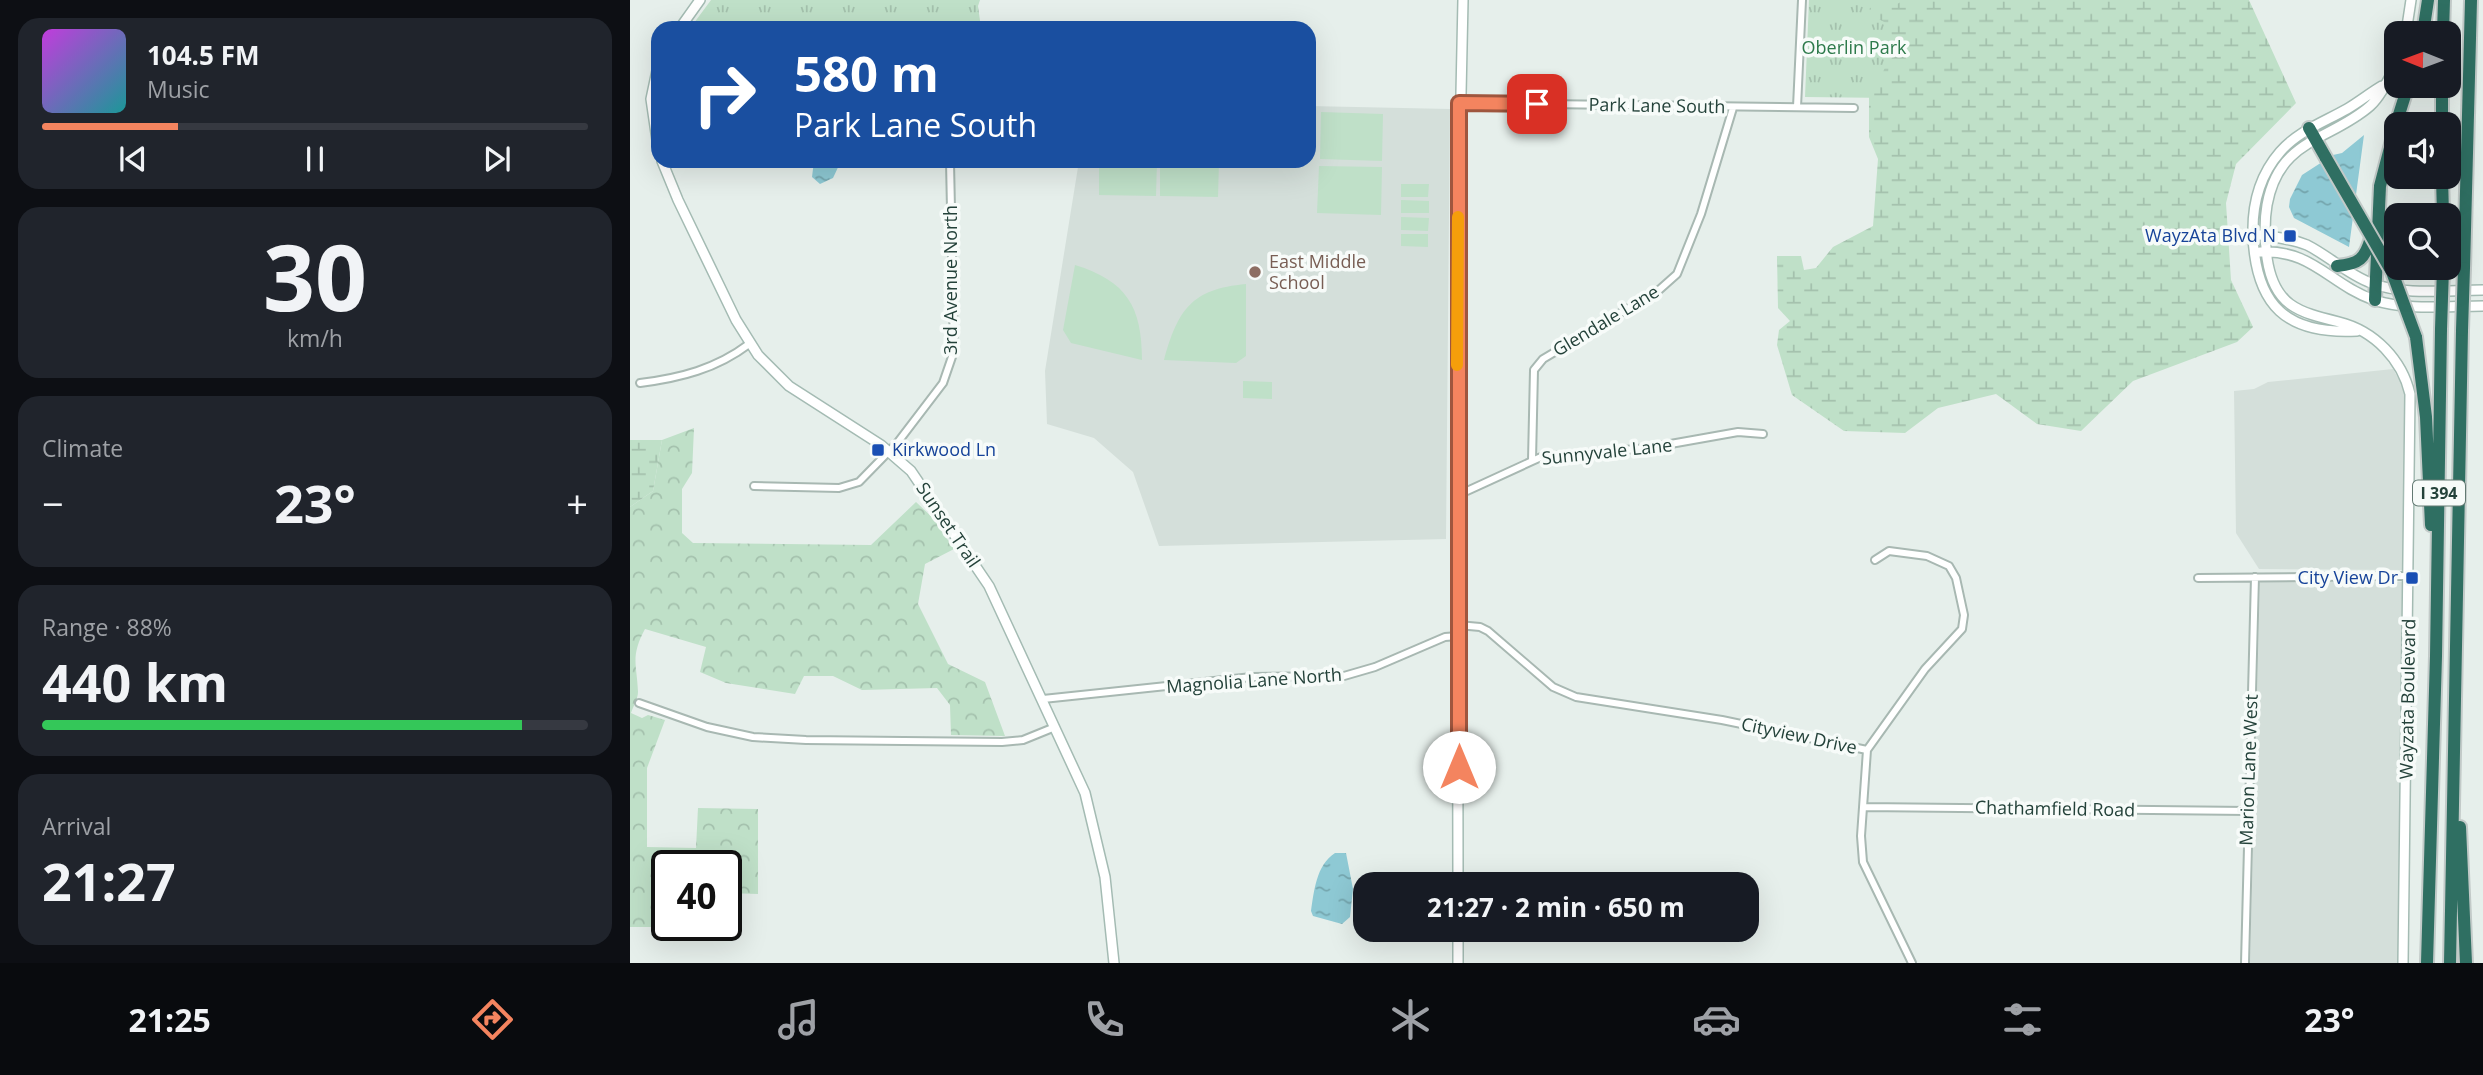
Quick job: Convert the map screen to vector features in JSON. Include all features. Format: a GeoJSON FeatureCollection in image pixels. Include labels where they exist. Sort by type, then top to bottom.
{"type":"FeatureCollection","features":[{"type":"Feature","properties":{"kind":"highway"},"geometry":{"type":"LineString","coordinates":[[2425,21],[2428,0]]}},
{"type":"Feature","properties":{"kind":"highway"},"geometry":{"type":"LineString","coordinates":[[2443,21],[2444,0]]}},
{"type":"Feature","properties":{"kind":"highway","name":"I 394"},"geometry":{"type":"LineString","coordinates":[[2450,963],[2471,0]]}},
{"type":"Feature","properties":{"kind":"highway"},"geometry":{"type":"LineString","coordinates":[[2312,133],[2392,272],[2416,337],[2427,417],[2436,656]]}},
{"type":"Feature","properties":{"kind":"highway"},"geometry":{"type":"LineString","coordinates":[[2375,300],[2377,214],[2384,167]]}},
{"type":"Feature","properties":{"kind":"highway"},"geometry":{"type":"LineString","coordinates":[[2337,266],[2355,264],[2364,258],[2377,214]]}},
{"type":"Feature","properties":{"kind":"highway","name":"I 394"},"geometry":{"type":"LineString","coordinates":[[2427,963],[2443,280]]}},
{"type":"Feature","properties":{"kind":"highway"},"geometry":{"type":"LineString","coordinates":[[2456,665],[2466,963]]}},
{"type":"Feature","properties":{"kind":"highway"},"geometry":{"type":"LineString","coordinates":[[2420,963],[2427,934]]}},
{"type":"Feature","properties":{"kind":"street"},"geometry":{"type":"LineString","coordinates":[[685,21],[700,0]]}},
{"type":"Feature","properties":{"kind":"street"},"geometry":{"type":"LineString","coordinates":[[1458,872],[1459,103],[1463,0]]}},
{"type":"Feature","properties":{"kind":"street"},"geometry":{"type":"LineString","coordinates":[[1797,107],[1802,0]]}},
{"type":"Feature","properties":{"kind":"street"},"geometry":{"type":"LineString","coordinates":[[2408,21],[2411,0]]}},
{"type":"Feature","properties":{"kind":"street","name":"Wayzata Boulevard"},"geometry":{"type":"LineString","coordinates":[[2358,331],[2314,329],[2284,314],[2260,284],[2253,235],[2256,201],[2269,167],[2280,152],[2312,133],[2363,111],[2374,103],[2384,85]]}},
{"type":"Feature","properties":{"kind":"street","name":"Park Lane South"},"geometry":{"type":"LineString","coordinates":[[1459,103],[1854,108]]}},
{"type":"Feature","properties":{"kind":"street","name":"Glendale Lane"},"geometry":{"type":"LineString","coordinates":[[1532,460],[1534,370],[1543,359],[1659,290],[1677,274],[1701,214],[1733,108]]}},
{"type":"Feature","properties":{"kind":"street","name":"Wayzata Boulevard"},"geometry":{"type":"LineString","coordinates":[[2312,133],[2289,159],[2272,186],[2265,218],[2266,251],[2272,280],[2292,307],[2308,315],[2342,322],[2389,351],[2404,373],[2410,394],[2410,576],[2403,963]]}},
{"type":"Feature","properties":{"kind":"street","name":"Sunset Trail"},"geometry":{"type":"LineString","coordinates":[[665,168],[749,344],[789,386],[889,452],[923,485],[989,586],[1085,793],[1105,877],[1114,963]]}},
{"type":"Feature","properties":{"kind":"street","name":"3rd Avenue North"},"geometry":{"type":"LineString","coordinates":[[754,486],[849,486],[859,482],[889,452],[943,383],[954,351],[950,168]]}},
{"type":"Feature","properties":{"kind":"street"},"geometry":{"type":"LineString","coordinates":[[2253,235],[2309,246],[2337,266],[2375,285],[2400,289],[2483,290]]}},
{"type":"Feature","properties":{"kind":"street"},"geometry":{"type":"LineString","coordinates":[[2254,252],[2298,255],[2351,289],[2375,300],[2399,305],[2483,306]]}},
{"type":"Feature","properties":{"kind":"street"},"geometry":{"type":"LineString","coordinates":[[640,383],[686,376],[718,364],[749,344]]}},
{"type":"Feature","properties":{"kind":"street","name":"Sunnyvale Lane"},"geometry":{"type":"LineString","coordinates":[[1457,489],[1467,491],[1532,460],[1551,455],[1683,443],[1738,432],[1762,434]]}},
{"type":"Feature","properties":{"kind":"street","name":"Cityview Drive"},"geometry":{"type":"LineString","coordinates":[[1458,625],[1480,627],[1488,631],[1553,687],[1576,697],[1722,720],[1867,750],[1925,669],[1962,629],[1964,615],[1956,578],[1949,566],[1938,559],[1889,551],[1875,560]]}},
{"type":"Feature","properties":{"kind":"street"},"geometry":{"type":"LineString","coordinates":[[2198,578],[2410,576]]}},
{"type":"Feature","properties":{"kind":"street","name":"Marion Lane West"},"geometry":{"type":"LineString","coordinates":[[2245,963],[2255,577]]}},
{"type":"Feature","properties":{"kind":"street","name":"Magnolia Lane North"},"geometry":{"type":"LineString","coordinates":[[1043,699],[1252,677],[1344,676],[1367,670],[1445,637],[1458,636]]}},
{"type":"Feature","properties":{"kind":"street"},"geometry":{"type":"LineString","coordinates":[[639,703],[726,732],[806,740],[1002,742],[1023,740],[1055,727]]}},
{"type":"Feature","properties":{"kind":"street"},"geometry":{"type":"LineString","coordinates":[[1867,750],[1861,850],[1867,876],[1912,963]]}},
{"type":"Feature","properties":{"kind":"street","name":"Chathamfield Road"},"geometry":{"type":"LineString","coordinates":[[1863,807],[2248,811]]}},
{"type":"Feature","properties":{"kind":"street"},"geometry":{"type":"LineString","coordinates":[[1458,942],[1458,963]]}},
{"type":"Feature","properties":{"kind":"shaded area","name":"East Middle School"},"geometry":{"type":"Polygon","coordinates":[[[1316,106],[1450,109],[1446,539],[1159,546],[1133,472],[1094,438],[1047,424],[1045,371],[1078,168],[1316,168],[1316,106]]]}},
{"type":"Feature","properties":{"kind":"shaded area"},"geometry":{"type":"Polygon","coordinates":[[[2393,369],[2406,392],[2403,570],[2259,569],[2236,533],[2234,391],[2254,389],[2268,382],[2393,369]]]}},
{"type":"Feature","properties":{"kind":"shaded area"},"geometry":{"type":"Polygon","coordinates":[[[2260,582],[2403,582],[2398,963],[2250,963],[2260,582]]]}},
{"type":"Feature","properties":{"kind":"green space"},"geometry":{"type":"Polygon","coordinates":[[[711,0],[980,0],[980,21],[695,21],[711,0]]]}},
{"type":"Feature","properties":{"kind":"green space","name":"Oberlin Park"},"geometry":{"type":"Polygon","coordinates":[[[1809,0],[1916,0],[1890,98],[1805,97],[1809,0]]]}},
{"type":"Feature","properties":{"kind":"green space"},"geometry":{"type":"Polygon","coordinates":[[[1904,0],[2249,0],[2296,103],[2236,164],[2226,203],[2231,280],[2253,327],[2237,342],[2133,381],[2081,431],[2037,424],[1996,394],[1938,408],[1905,433],[1844,431],[1792,395],[1777,345],[1779,330],[1790,321],[1778,308],[1777,256],[1801,256],[1804,270],[1816,268],[1833,247],[1873,226],[1878,159],[1869,137],[1869,94],[1884,71],[1891,42],[1888,24],[1869,14],[1870,7],[1889,9],[1904,0]]]}},
{"type":"Feature","properties":{"kind":"green space"},"geometry":{"type":"Polygon","coordinates":[[[1321,112],[1383,114],[1382,161],[1320,159],[1321,112]]]}},
{"type":"Feature","properties":{"kind":"green space"},"geometry":{"type":"Polygon","coordinates":[[[1319,166],[1382,167],[1381,215],[1317,213],[1319,166]]]}},
{"type":"Feature","properties":{"kind":"green space"},"geometry":{"type":"Polygon","coordinates":[[[1099,168],[1157,168],[1156,196],[1099,195],[1099,168]]]}},
{"type":"Feature","properties":{"kind":"green space"},"geometry":{"type":"Polygon","coordinates":[[[1160,168],[1219,168],[1218,197],[1160,196],[1160,168]]]}},
{"type":"Feature","properties":{"kind":"green space"},"geometry":{"type":"Polygon","coordinates":[[[1401,184],[1429,184],[1428,197],[1401,197],[1401,184]]]}},
{"type":"Feature","properties":{"kind":"green space"},"geometry":{"type":"Polygon","coordinates":[[[1401,200],[1429,201],[1429,213],[1401,213],[1401,200]]]}},
{"type":"Feature","properties":{"kind":"green space"},"geometry":{"type":"Polygon","coordinates":[[[1401,217],[1429,218],[1428,231],[1401,230],[1401,217]]]}},
{"type":"Feature","properties":{"kind":"green space"},"geometry":{"type":"Polygon","coordinates":[[[1401,234],[1428,234],[1428,247],[1401,246],[1401,234]]]}},
{"type":"Feature","properties":{"kind":"green space"},"geometry":{"type":"Polygon","coordinates":[[[1075,265],[1107,279],[1128,299],[1139,325],[1142,360],[1071,343],[1063,330],[1075,265]]]}},
{"type":"Feature","properties":{"kind":"green space"},"geometry":{"type":"Polygon","coordinates":[[[1246,284],[1246,356],[1236,363],[1164,360],[1175,328],[1190,305],[1212,291],[1246,284]]]}},
{"type":"Feature","properties":{"kind":"green space"},"geometry":{"type":"Polygon","coordinates":[[[1243,381],[1272,382],[1272,399],[1243,398],[1243,381]]]}},
{"type":"Feature","properties":{"kind":"green space"},"geometry":{"type":"Polygon","coordinates":[[[694,428],[692,473],[682,489],[682,533],[693,543],[871,545],[916,502],[933,518],[954,549],[925,564],[918,604],[948,664],[985,682],[1005,736],[951,735],[950,705],[937,688],[862,690],[833,676],[804,676],[795,694],[726,683],[700,672],[706,647],[645,629],[637,647],[638,692],[631,713],[642,718],[648,715],[665,720],[647,768],[647,847],[696,848],[698,808],[758,809],[758,894],[742,894],[742,850],[651,850],[651,927],[630,927],[630,507],[653,491],[662,440],[694,428]]]}},
{"type":"Feature","properties":{"kind":"green space"},"geometry":{"type":"Polygon","coordinates":[[[630,440],[662,440],[653,491],[630,507],[630,440]]]}},
{"type":"Feature","properties":{"kind":"water"},"geometry":{"type":"Polygon","coordinates":[[[2364,135],[2349,247],[2294,218],[2289,207],[2290,199],[2302,175],[2333,155],[2342,153],[2364,135]]]}},
{"type":"Feature","properties":{"kind":"water"},"geometry":{"type":"Polygon","coordinates":[[[813,168],[838,168],[833,178],[820,184],[812,177],[813,168]]]}},
{"type":"Feature","properties":{"kind":"water"},"geometry":{"type":"Polygon","coordinates":[[[1335,853],[1346,853],[1353,889],[1350,917],[1342,924],[1313,916],[1311,911],[1320,872],[1335,853]]]}},
{"type":"Feature","properties":{"kind":"slow traffic"},"geometry":{"type":"LineString","coordinates":[[1457,365],[1458,217]]}},
{"type":"Feature","properties":{"kind":"place","name":"WayzAta Blvd N"},"geometry":{"type":"Point","coordinates":[2290,236]}},
{"type":"Feature","properties":{"kind":"place","name":"East Middle School"},"geometry":{"type":"Point","coordinates":[1255,272]}},
{"type":"Feature","properties":{"kind":"place","name":"Kirkwood Ln"},"geometry":{"type":"Point","coordinates":[878,450]}},
{"type":"Feature","properties":{"kind":"place","name":"City View Dr"},"geometry":{"type":"Point","coordinates":[2412,578]}},
{"type":"Feature","properties":{"kind":"route"},"geometry":{"type":"LineString","coordinates":[[1459,767],[1459,103],[1537,104]]}}]}
